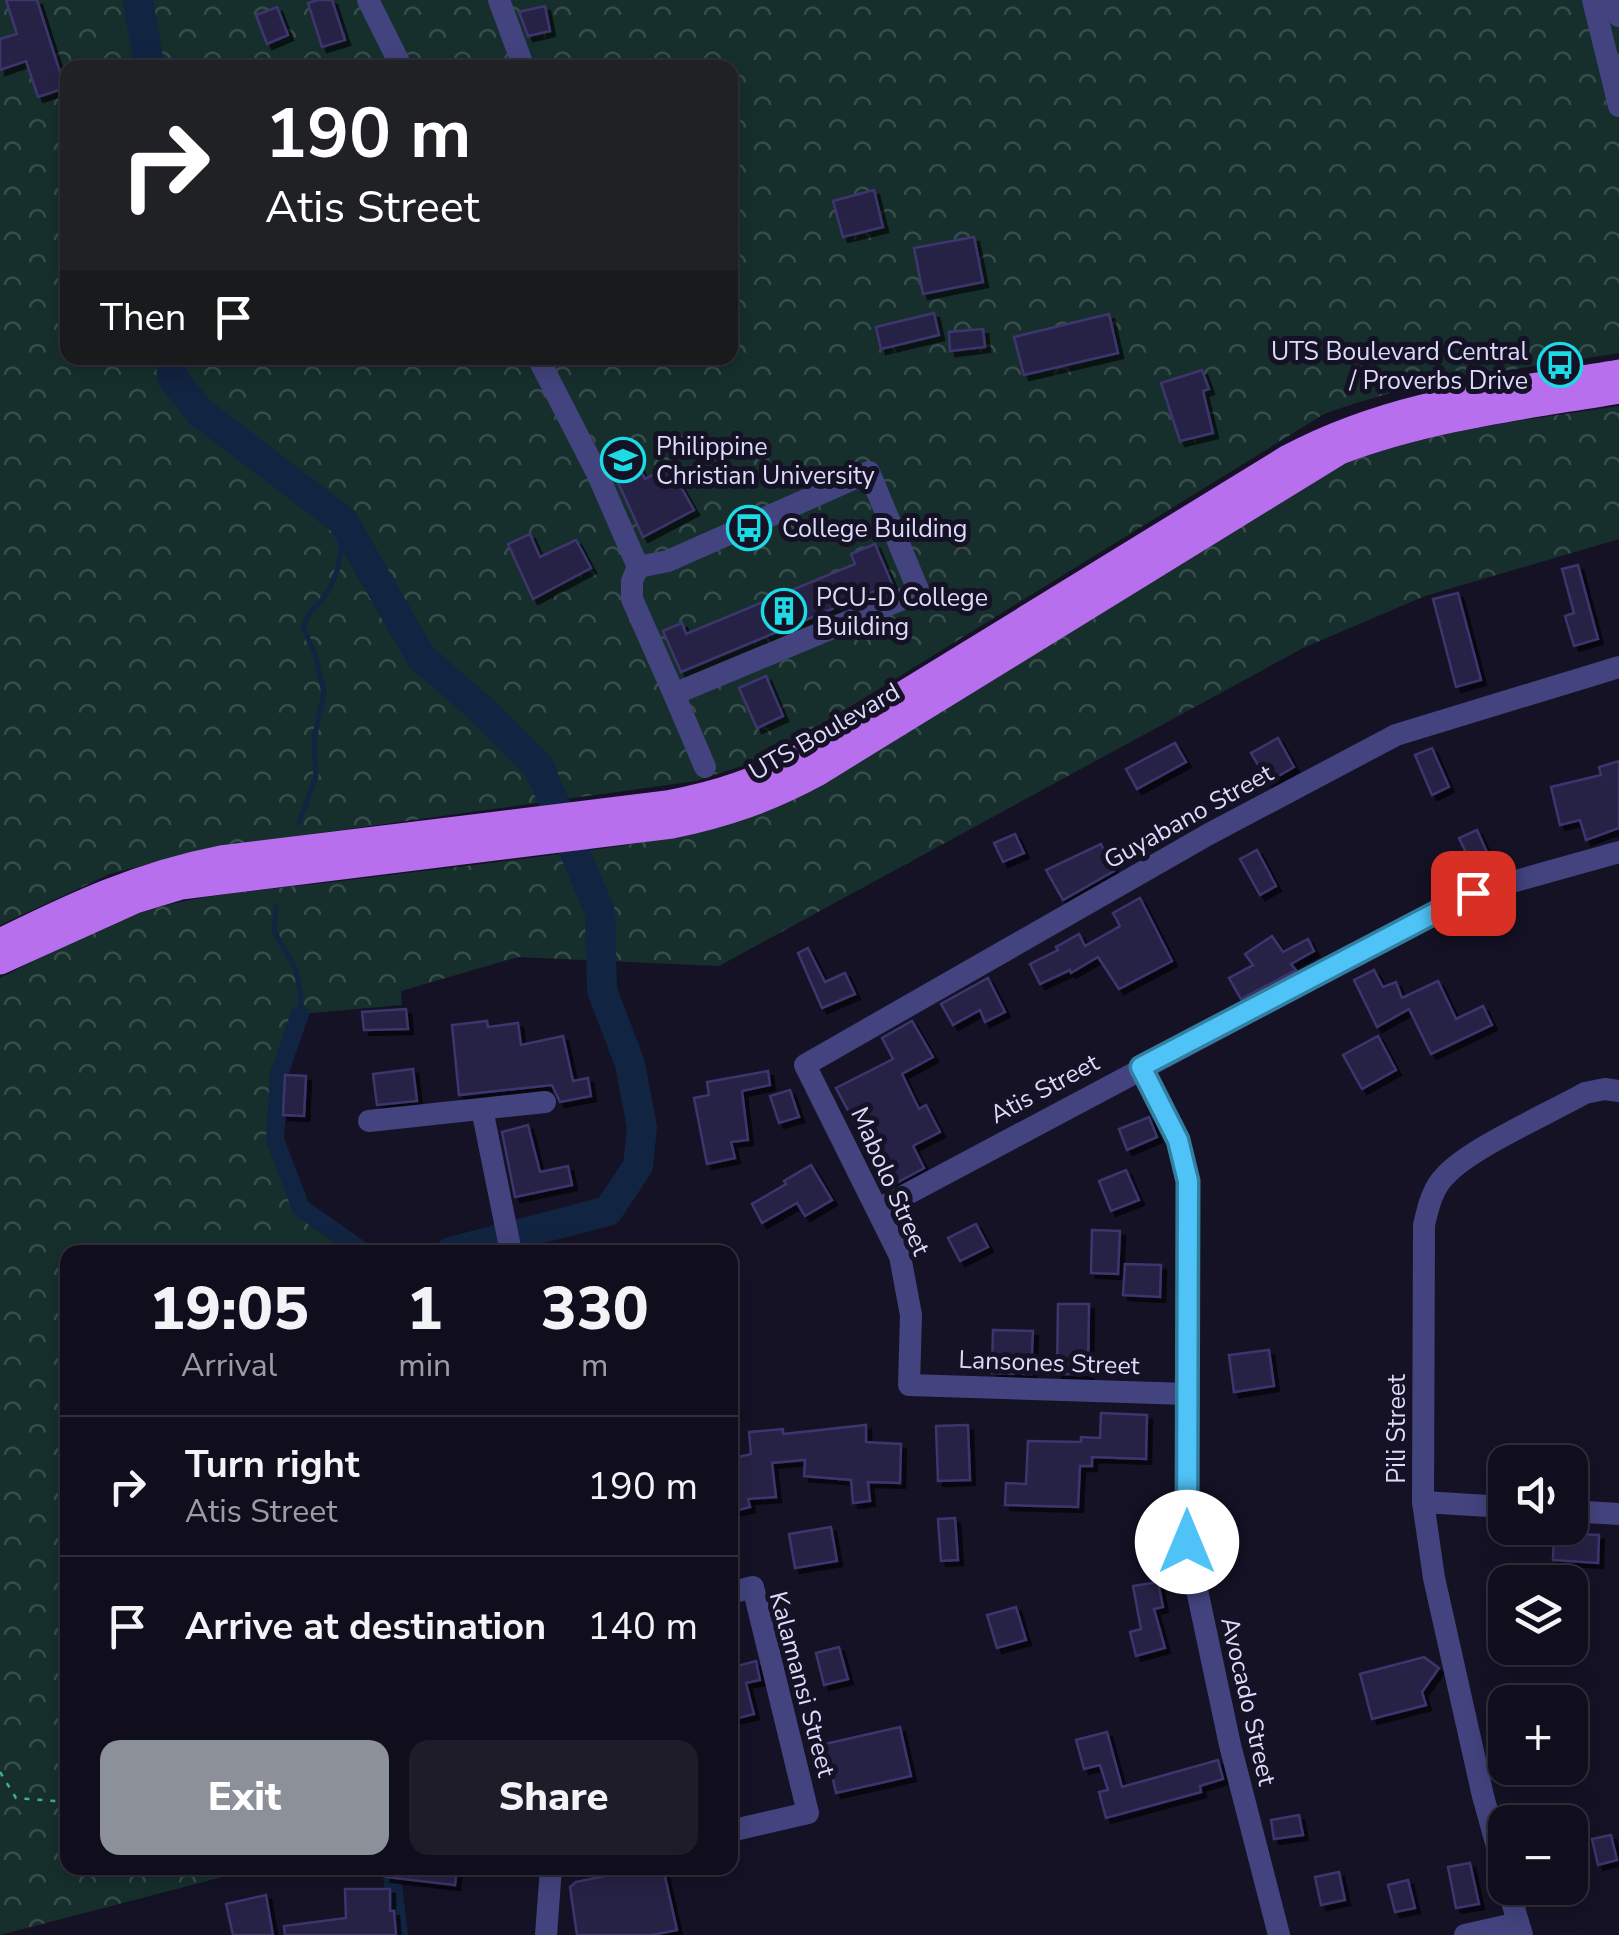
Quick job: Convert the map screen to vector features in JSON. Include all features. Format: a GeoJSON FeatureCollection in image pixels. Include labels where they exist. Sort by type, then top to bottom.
{"type":"FeatureCollection","features":[{"type":"Feature","properties":{"kind":"main road","name":"UTS Boulevard"},"geometry":{"type":"LineString","coordinates":[[594,824],[716,794],[762,778],[1333,433],[1428,404],[1619,372]]}},
{"type":"Feature","properties":{"kind":"main road","name":"UTS Boulevard"},"geometry":{"type":"LineString","coordinates":[[0,962],[135,900],[181,887],[518,834],[594,824],[726,815],[772,798],[1340,452],[1432,423],[1619,391]]}},
{"type":"Feature","properties":{"kind":"main road","name":"UTS Boulevard"},"geometry":{"type":"LineString","coordinates":[[0,941],[127,882],[176,867],[222,858],[518,834]]}},
{"type":"Feature","properties":{"kind":"street"},"geometry":{"type":"LineString","coordinates":[[368,0],[398,60]]}},
{"type":"Feature","properties":{"kind":"street"},"geometry":{"type":"LineString","coordinates":[[499,0],[521,60]]}},
{"type":"Feature","properties":{"kind":"street"},"geometry":{"type":"LineString","coordinates":[[1593,0],[1619,106]]}},
{"type":"Feature","properties":{"kind":"street"},"geometry":{"type":"LineString","coordinates":[[1615,0],[1619,16]]}},
{"type":"Feature","properties":{"kind":"street"},"geometry":{"type":"LineString","coordinates":[[542,365],[598,474],[638,567],[632,599],[706,767]]}},
{"type":"Feature","properties":{"kind":"street"},"geometry":{"type":"LineString","coordinates":[[638,567],[684,554],[870,472],[919,592],[674,694]]}},
{"type":"Feature","properties":{"kind":"street","name":"Guyabano Street"},"geometry":{"type":"LineString","coordinates":[[805,1064],[1209,834],[1396,735],[1619,666]]}},
{"type":"Feature","properties":{"kind":"street","name":"Atis Street"},"geometry":{"type":"LineString","coordinates":[[880,1209],[1473,893],[1619,852]]}},
{"type":"Feature","properties":{"kind":"street","name":"Mabolo Street"},"geometry":{"type":"LineString","coordinates":[[805,1064],[900,1256],[911,1315],[909,1385]]}},
{"type":"Feature","properties":{"kind":"street","name":"Avocado Street"},"geometry":{"type":"LineString","coordinates":[[1141,1067],[1178,1140],[1188,1181],[1187,1542],[1230,1745],[1279,1935]]}},
{"type":"Feature","properties":{"kind":"street","name":"Pili Street"},"geometry":{"type":"LineString","coordinates":[[1488,1814],[1434,1578],[1423,1502],[1424,1226],[1429,1202],[1444,1176],[1472,1156],[1585,1094],[1606,1089],[1619,1091]]}},
{"type":"Feature","properties":{"kind":"street"},"geometry":{"type":"LineString","coordinates":[[370,1121],[545,1102]]}},
{"type":"Feature","properties":{"kind":"street"},"geometry":{"type":"LineString","coordinates":[[482,1109],[510,1245]]}},
{"type":"Feature","properties":{"kind":"street","name":"Lansones Street"},"geometry":{"type":"LineString","coordinates":[[909,1385],[1188,1394]]}},
{"type":"Feature","properties":{"kind":"street"},"geometry":{"type":"LineString","coordinates":[[1423,1502],[1488,1506]]}},
{"type":"Feature","properties":{"kind":"street"},"geometry":{"type":"LineString","coordinates":[[1588,1512],[1619,1514]]}},
{"type":"Feature","properties":{"kind":"street","name":"Kalamansi Street"},"geometry":{"type":"LineString","coordinates":[[738,1591],[754,1587],[808,1813],[738,1829]]}},
{"type":"Feature","properties":{"kind":"street"},"geometry":{"type":"LineString","coordinates":[[546,1935],[557,1875]]}},
{"type":"Feature","properties":{"kind":"street"},"geometry":{"type":"LineString","coordinates":[[1465,1935],[1520,1929],[1513,1905]]}},
{"type":"Feature","properties":{"kind":"path"},"geometry":{"type":"LineString","coordinates":[[0,1772],[16,1798],[60,1801]]}},
{"type":"Feature","properties":{"kind":"green space","name":"Philippine Christian University"},"geometry":{"type":"Polygon","coordinates":[[[0,0],[1619,0],[1619,353],[1433,384],[1324,414],[798,739],[751,763],[696,781],[210,848],[110,874],[0,925],[0,0]]]}},
{"type":"Feature","properties":{"kind":"green space"},"geometry":{"type":"Polygon","coordinates":[[[1619,406],[1619,539],[1425,596],[1303,648],[719,966],[518,957],[401,991],[402,1005],[300,1014],[279,1075],[275,1140],[301,1208],[354,1245],[60,1245],[60,1875],[230,1875],[0,1935],[0,978],[102,928],[167,905],[226,894],[635,844],[698,831],[760,812],[822,783],[1346,463],[1413,442],[1515,421],[1619,406]]]}},
{"type":"Feature","properties":{"kind":"building"},"geometry":{"type":"Polygon","coordinates":[[[6,0],[37,0],[60,72],[60,90],[38,97],[26,61],[0,70],[0,39],[17,34],[6,0]]]}},
{"type":"Feature","properties":{"kind":"building"},"geometry":{"type":"Polygon","coordinates":[[[332,0],[345,40],[322,47],[308,3],[332,0]]]}},
{"type":"Feature","properties":{"kind":"building"},"geometry":{"type":"Polygon","coordinates":[[[545,6],[550,31],[528,36],[519,12],[545,6]]]}},
{"type":"Feature","properties":{"kind":"building"},"geometry":{"type":"Polygon","coordinates":[[[277,7],[288,35],[267,44],[256,15],[277,7]]]}},
{"type":"Feature","properties":{"kind":"building"},"geometry":{"type":"Polygon","coordinates":[[[874,190],[883,227],[843,237],[833,201],[874,190]]]}},
{"type":"Feature","properties":{"kind":"building"},"geometry":{"type":"Polygon","coordinates":[[[974,237],[983,282],[923,294],[914,248],[974,237]]]}},
{"type":"Feature","properties":{"kind":"building"},"geometry":{"type":"Polygon","coordinates":[[[934,313],[939,335],[881,349],[876,327],[934,313]]]}},
{"type":"Feature","properties":{"kind":"building"},"geometry":{"type":"Polygon","coordinates":[[[1109,314],[1118,353],[1024,375],[1014,337],[1109,314]]]}},
{"type":"Feature","properties":{"kind":"building"},"geometry":{"type":"Polygon","coordinates":[[[983,329],[985,347],[950,351],[949,332],[983,329]]]}},
{"type":"Feature","properties":{"kind":"building"},"geometry":{"type":"Polygon","coordinates":[[[1202,370],[1209,389],[1203,391],[1213,433],[1180,441],[1161,383],[1202,370]]]}},
{"type":"Feature","properties":{"kind":"building"},"geometry":{"type":"Polygon","coordinates":[[[619,460],[624,468],[636,462],[645,479],[669,466],[694,510],[643,537],[610,465],[619,460]]]}},
{"type":"Feature","properties":{"kind":"building"},"geometry":{"type":"Polygon","coordinates":[[[530,534],[540,557],[576,540],[591,568],[533,599],[508,544],[530,534]]]}},
{"type":"Feature","properties":{"kind":"building","name":"PCU-D College Building"},"geometry":{"type":"Polygon","coordinates":[[[875,544],[892,584],[681,672],[663,631],[682,623],[686,634],[855,564],[851,554],[875,544]]]}},
{"type":"Feature","properties":{"kind":"building"},"geometry":{"type":"Polygon","coordinates":[[[1578,565],[1598,639],[1574,646],[1565,616],[1574,613],[1562,569],[1578,565]]]}},
{"type":"Feature","properties":{"kind":"building"},"geometry":{"type":"Polygon","coordinates":[[[1458,593],[1481,680],[1456,687],[1433,599],[1458,593]]]}},
{"type":"Feature","properties":{"kind":"building"},"geometry":{"type":"Polygon","coordinates":[[[766,676],[783,716],[757,728],[739,688],[766,676]]]}},
{"type":"Feature","properties":{"kind":"building"},"geometry":{"type":"Polygon","coordinates":[[[1278,738],[1294,767],[1268,782],[1251,753],[1278,738]]]}},
{"type":"Feature","properties":{"kind":"building"},"geometry":{"type":"Polygon","coordinates":[[[1175,743],[1186,762],[1137,789],[1126,769],[1175,743]]]}},
{"type":"Feature","properties":{"kind":"building"},"geometry":{"type":"Polygon","coordinates":[[[1432,748],[1449,787],[1432,795],[1415,755],[1432,748]]]}},
{"type":"Feature","properties":{"kind":"building"},"geometry":{"type":"Polygon","coordinates":[[[1619,761],[1619,828],[1586,840],[1580,820],[1560,825],[1551,787],[1601,775],[1599,767],[1619,761]]]}},
{"type":"Feature","properties":{"kind":"building"},"geometry":{"type":"Polygon","coordinates":[[[1477,830],[1491,861],[1474,869],[1459,838],[1477,830]]]}},
{"type":"Feature","properties":{"kind":"building"},"geometry":{"type":"Polygon","coordinates":[[[1015,834],[1024,853],[1003,862],[994,843],[1015,834]]]}},
{"type":"Feature","properties":{"kind":"building"},"geometry":{"type":"Polygon","coordinates":[[[1101,844],[1114,871],[1063,900],[1046,870],[1101,844]]]}},
{"type":"Feature","properties":{"kind":"building"},"geometry":{"type":"Polygon","coordinates":[[[1257,850],[1276,886],[1260,895],[1240,859],[1257,850]]]}},
{"type":"Feature","properties":{"kind":"building"},"geometry":{"type":"Polygon","coordinates":[[[1140,898],[1172,961],[1119,989],[1098,957],[1071,973],[1070,970],[1040,984],[1030,964],[1079,934],[1085,946],[1120,926],[1113,913],[1140,898]]]}},
{"type":"Feature","properties":{"kind":"building"},"geometry":{"type":"Polygon","coordinates":[[[1272,936],[1283,952],[1308,939],[1314,951],[1291,964],[1296,970],[1241,999],[1229,978],[1253,965],[1245,954],[1272,936]]]}},
{"type":"Feature","properties":{"kind":"building"},"geometry":{"type":"Polygon","coordinates":[[[808,948],[825,982],[845,973],[855,994],[822,1008],[798,953],[808,948]]]}},
{"type":"Feature","properties":{"kind":"building"},"geometry":{"type":"Polygon","coordinates":[[[1374,970],[1383,987],[1396,982],[1402,998],[1438,981],[1456,1019],[1483,1006],[1492,1025],[1431,1054],[1409,1009],[1377,1027],[1354,980],[1374,970]]]}},
{"type":"Feature","properties":{"kind":"building"},"geometry":{"type":"Polygon","coordinates":[[[988,978],[1005,1012],[985,1022],[980,1010],[953,1025],[941,1004],[988,978]]]}},
{"type":"Feature","properties":{"kind":"building"},"geometry":{"type":"Polygon","coordinates":[[[406,1009],[408,1029],[364,1030],[362,1012],[406,1009]]]}},
{"type":"Feature","properties":{"kind":"building"},"geometry":{"type":"Polygon","coordinates":[[[487,1021],[488,1027],[518,1023],[521,1045],[563,1036],[573,1081],[588,1078],[591,1096],[560,1102],[552,1085],[459,1095],[452,1025],[487,1021]]]}},
{"type":"Feature","properties":{"kind":"building"},"geometry":{"type":"Polygon","coordinates":[[[912,1021],[933,1057],[902,1074],[919,1109],[926,1105],[940,1132],[913,1146],[924,1168],[889,1187],[836,1088],[893,1059],[882,1038],[912,1021]]]}},
{"type":"Feature","properties":{"kind":"building"},"geometry":{"type":"Polygon","coordinates":[[[1378,1036],[1396,1070],[1362,1089],[1343,1055],[1378,1036]]]}},
{"type":"Feature","properties":{"kind":"building"},"geometry":{"type":"Polygon","coordinates":[[[413,1069],[417,1101],[377,1105],[373,1074],[413,1069]]]}},
{"type":"Feature","properties":{"kind":"building"},"geometry":{"type":"Polygon","coordinates":[[[768,1071],[770,1085],[742,1091],[748,1140],[731,1142],[735,1158],[707,1164],[694,1098],[709,1095],[707,1082],[768,1071]]]}},
{"type":"Feature","properties":{"kind":"building"},"geometry":{"type":"Polygon","coordinates":[[[285,1075],[306,1076],[304,1116],[283,1115],[285,1075]]]}},
{"type":"Feature","properties":{"kind":"building"},"geometry":{"type":"Polygon","coordinates":[[[790,1090],[799,1117],[779,1123],[770,1096],[790,1090]]]}},
{"type":"Feature","properties":{"kind":"building"},"geometry":{"type":"Polygon","coordinates":[[[1149,1117],[1157,1137],[1127,1150],[1119,1129],[1149,1117]]]}},
{"type":"Feature","properties":{"kind":"building"},"geometry":{"type":"Polygon","coordinates":[[[528,1125],[540,1172],[568,1166],[572,1185],[515,1197],[502,1132],[528,1125]]]}},
{"type":"Feature","properties":{"kind":"building"},"geometry":{"type":"Polygon","coordinates":[[[811,1165],[832,1200],[805,1216],[797,1203],[762,1223],[752,1204],[811,1165]]]}},
{"type":"Feature","properties":{"kind":"building"},"geometry":{"type":"Polygon","coordinates":[[[1126,1170],[1139,1200],[1111,1211],[1099,1181],[1126,1170]]]}},
{"type":"Feature","properties":{"kind":"building"},"geometry":{"type":"Polygon","coordinates":[[[976,1224],[988,1247],[960,1261],[948,1238],[976,1224]]]}},
{"type":"Feature","properties":{"kind":"building"},"geometry":{"type":"Polygon","coordinates":[[[1092,1230],[1120,1231],[1118,1274],[1091,1273],[1092,1230]]]}},
{"type":"Feature","properties":{"kind":"building"},"geometry":{"type":"Polygon","coordinates":[[[1125,1264],[1161,1265],[1160,1297],[1123,1295],[1125,1264]]]}},
{"type":"Feature","properties":{"kind":"building"},"geometry":{"type":"Polygon","coordinates":[[[1058,1304],[1089,1304],[1088,1374],[1057,1374],[1058,1304]]]}},
{"type":"Feature","properties":{"kind":"building"},"geometry":{"type":"Polygon","coordinates":[[[993,1330],[1033,1331],[1031,1374],[992,1373],[993,1330]]]}},
{"type":"Feature","properties":{"kind":"building"},"geometry":{"type":"Polygon","coordinates":[[[1269,1350],[1274,1386],[1234,1392],[1229,1355],[1269,1350]]]}},
{"type":"Feature","properties":{"kind":"building"},"geometry":{"type":"Polygon","coordinates":[[[1101,1413],[1147,1415],[1146,1459],[1092,1457],[1092,1466],[1080,1466],[1078,1507],[1005,1505],[1006,1483],[1026,1484],[1028,1441],[1081,1442],[1081,1437],[1100,1438],[1101,1413]]]}},
{"type":"Feature","properties":{"kind":"building"},"geometry":{"type":"Polygon","coordinates":[[[866,1425],[866,1442],[901,1444],[900,1483],[868,1482],[870,1501],[853,1503],[851,1480],[804,1476],[805,1460],[772,1463],[776,1497],[748,1499],[750,1507],[738,1510],[738,1457],[751,1454],[749,1432],[783,1429],[783,1434],[866,1425]]]}},
{"type":"Feature","properties":{"kind":"building"},"geometry":{"type":"Polygon","coordinates":[[[968,1425],[970,1480],[938,1481],[936,1426],[968,1425]]]}},
{"type":"Feature","properties":{"kind":"building"},"geometry":{"type":"Polygon","coordinates":[[[955,1518],[958,1560],[941,1561],[938,1519],[955,1518]]]}},
{"type":"Feature","properties":{"kind":"building"},"geometry":{"type":"Polygon","coordinates":[[[831,1527],[837,1561],[795,1568],[789,1534],[831,1527]]]}},
{"type":"Feature","properties":{"kind":"building"},"geometry":{"type":"Polygon","coordinates":[[[1588,1535],[1599,1535],[1598,1563],[1553,1560],[1554,1545],[1588,1545],[1588,1535]]]}},
{"type":"Feature","properties":{"kind":"building"},"geometry":{"type":"Polygon","coordinates":[[[1158,1582],[1163,1607],[1154,1609],[1165,1648],[1136,1656],[1130,1632],[1141,1629],[1133,1586],[1158,1582]]]}},
{"type":"Feature","properties":{"kind":"building"},"geometry":{"type":"Polygon","coordinates":[[[1016,1607],[1026,1640],[997,1648],[987,1615],[1016,1607]]]}},
{"type":"Feature","properties":{"kind":"building"},"geometry":{"type":"Polygon","coordinates":[[[839,1647],[848,1679],[824,1685],[816,1653],[839,1647]]]}},
{"type":"Feature","properties":{"kind":"building"},"geometry":{"type":"Polygon","coordinates":[[[1424,1657],[1439,1668],[1422,1692],[1426,1705],[1372,1719],[1360,1674],[1424,1657]]]}},
{"type":"Feature","properties":{"kind":"building"},"geometry":{"type":"Polygon","coordinates":[[[756,1661],[760,1680],[746,1683],[754,1714],[738,1718],[738,1666],[756,1661]]]}},
{"type":"Feature","properties":{"kind":"building"},"geometry":{"type":"Polygon","coordinates":[[[900,1727],[911,1776],[836,1793],[825,1744],[900,1727]]]}},
{"type":"Feature","properties":{"kind":"building"},"geometry":{"type":"Polygon","coordinates":[[[1107,1732],[1122,1787],[1218,1760],[1223,1779],[1200,1786],[1201,1792],[1106,1818],[1099,1792],[1108,1790],[1100,1765],[1084,1769],[1076,1740],[1107,1732]]]}},
{"type":"Feature","properties":{"kind":"building"},"geometry":{"type":"Polygon","coordinates":[[[1299,1815],[1303,1835],[1274,1839],[1271,1820],[1299,1815]]]}},
{"type":"Feature","properties":{"kind":"building"},"geometry":{"type":"Polygon","coordinates":[[[1611,1835],[1617,1860],[1598,1865],[1592,1839],[1611,1835]]]}},
{"type":"Feature","properties":{"kind":"building"},"geometry":{"type":"Polygon","coordinates":[[[1470,1863],[1479,1904],[1456,1908],[1448,1867],[1470,1863]]]}},
{"type":"Feature","properties":{"kind":"building"},"geometry":{"type":"Polygon","coordinates":[[[1339,1872],[1345,1900],[1321,1905],[1315,1877],[1339,1872]]]}},
{"type":"Feature","properties":{"kind":"building"},"geometry":{"type":"Polygon","coordinates":[[[386,1875],[456,1875],[455,1885],[386,1875]]]}},
{"type":"Feature","properties":{"kind":"building"},"geometry":{"type":"Polygon","coordinates":[[[610,1875],[665,1875],[677,1930],[652,1935],[577,1935],[570,1887],[576,1882],[610,1875]]]}},
{"type":"Feature","properties":{"kind":"building"},"geometry":{"type":"Polygon","coordinates":[[[1408,1880],[1415,1908],[1395,1912],[1388,1885],[1408,1880]]]}},
{"type":"Feature","properties":{"kind":"building"},"geometry":{"type":"Polygon","coordinates":[[[345,1889],[390,1889],[396,1935],[285,1935],[284,1926],[346,1918],[345,1889]]]}},
{"type":"Feature","properties":{"kind":"building"},"geometry":{"type":"Polygon","coordinates":[[[266,1895],[273,1935],[233,1935],[226,1904],[266,1895]]]}},
{"type":"Feature","properties":{"kind":"waterway"},"geometry":{"type":"LineString","coordinates":[[138,0],[148,60]]}},
{"type":"Feature","properties":{"kind":"waterway"},"geometry":{"type":"LineString","coordinates":[[171,365],[173,379],[200,412],[343,521],[421,657],[539,767],[600,912],[602,990],[630,1064],[642,1127],[638,1166],[608,1211],[477,1245]]}},
{"type":"Feature","properties":{"kind":"waterway"},"geometry":{"type":"LineString","coordinates":[[299,823],[316,776],[314,739],[324,693],[315,653],[303,628],[335,577],[343,521]]}},
{"type":"Feature","properties":{"kind":"waterway"},"geometry":{"type":"LineString","coordinates":[[276,907],[274,931],[296,970],[300,1014]]}},
{"type":"Feature","properties":{"kind":"waterway"},"geometry":{"type":"LineString","coordinates":[[300,1014],[279,1074],[275,1140],[301,1208],[354,1245]]}},
{"type":"Feature","properties":{"kind":"waterway"},"geometry":{"type":"LineString","coordinates":[[392,1875],[399,1935]]}},
{"type":"Feature","properties":{"kind":"place","name":"UTS Boulevard Central / Proverbs Drive"},"geometry":{"type":"Point","coordinates":[1560,365]}},
{"type":"Feature","properties":{"kind":"place","name":"Philippine Christian University"},"geometry":{"type":"Point","coordinates":[623,460]}},
{"type":"Feature","properties":{"kind":"place","name":"College Building"},"geometry":{"type":"Point","coordinates":[749,528]}},
{"type":"Feature","properties":{"kind":"place","name":"PCU-D College Building"},"geometry":{"type":"Point","coordinates":[784,611]}},
{"type":"Feature","properties":{"kind":"route"},"geometry":{"type":"LineString","coordinates":[[1187,1542],[1188,1181],[1178,1140],[1141,1067],[1473,893]]}}]}
